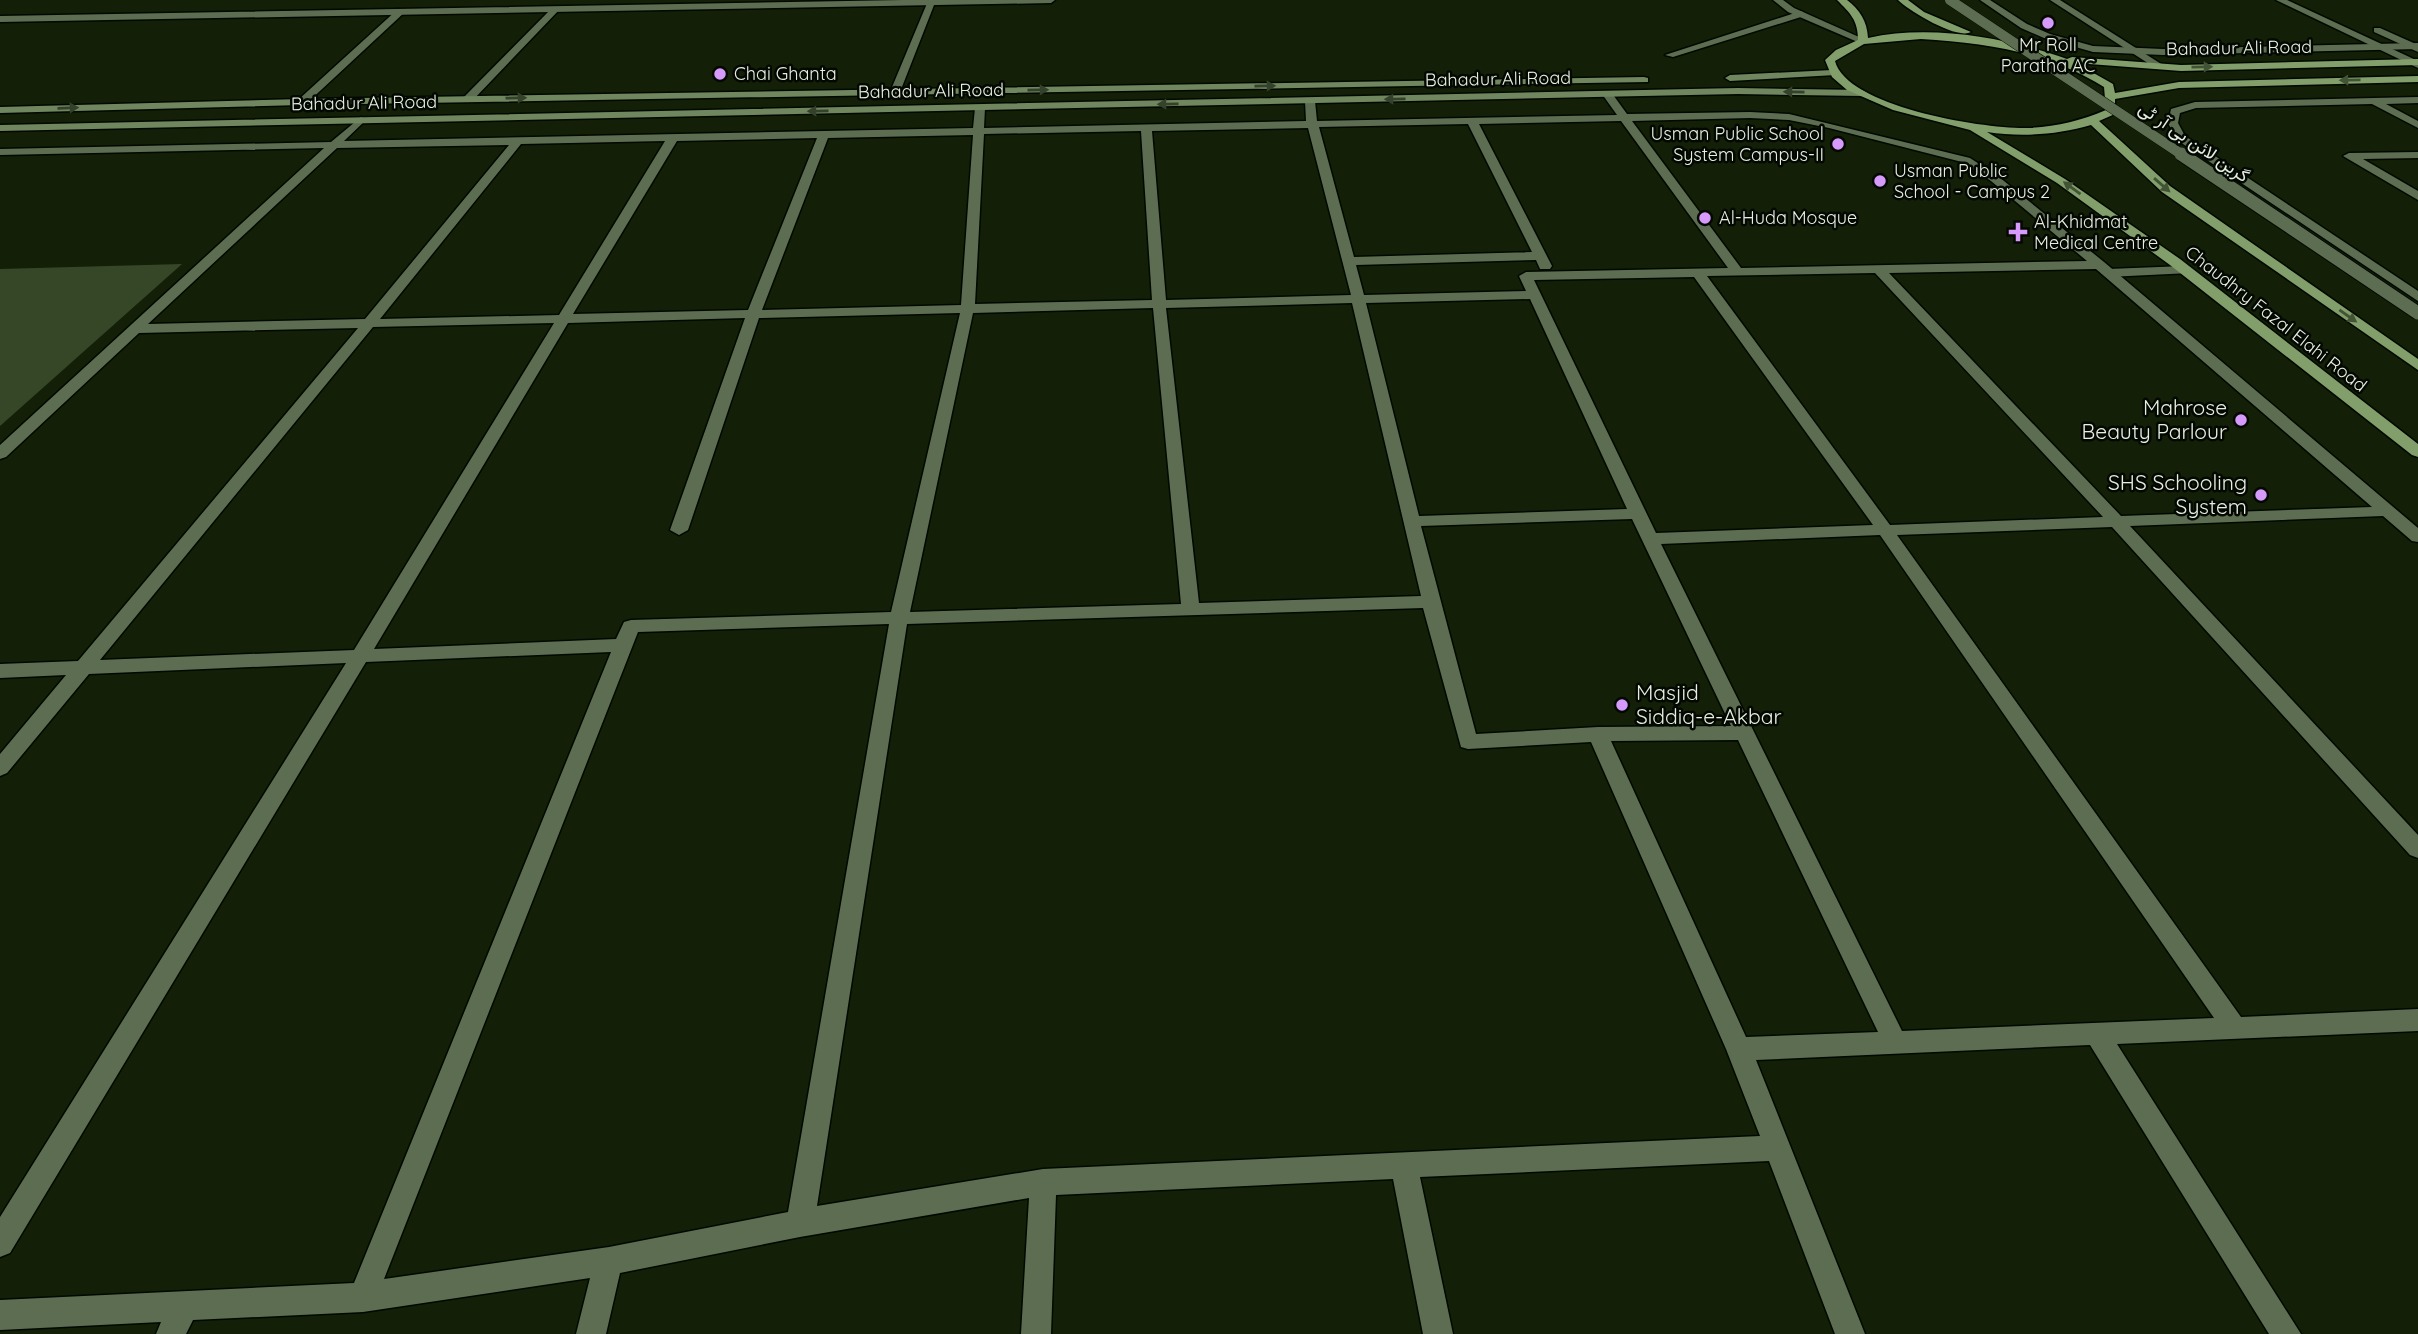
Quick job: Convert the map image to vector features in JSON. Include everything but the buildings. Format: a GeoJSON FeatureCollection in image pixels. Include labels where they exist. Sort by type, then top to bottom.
{"type":"FeatureCollection","features":[{"type":"Feature","properties":{"kind":"main road"},"geometry":{"type":"LineString","coordinates":[[1841,0],[1858,13],[1863,41]]}},
{"type":"Feature","properties":{"kind":"main road"},"geometry":{"type":"LineString","coordinates":[[1902,0],[1921,14],[1993,43]]}},
{"type":"Feature","properties":{"kind":"main road"},"geometry":{"type":"LineString","coordinates":[[1921,36],[1993,43],[2060,58],[2109,86],[2112,97],[2111,112],[2094,122],[2041,130],[1970,126],[1897,110],[1845,87],[1832,73],[1830,60],[1841,49],[1863,41],[1921,36]]}},
{"type":"Feature","properties":{"kind":"main road","name":"Bahadur Ali Road"},"geometry":{"type":"LineString","coordinates":[[2060,58],[2161,67],[2416,63]]}},
{"type":"Feature","properties":{"kind":"main road"},"geometry":{"type":"LineString","coordinates":[[1716,78],[1832,73]]}},
{"type":"Feature","properties":{"kind":"main road","name":"Bahadur Ali Road"},"geometry":{"type":"LineString","coordinates":[[0,110],[302,102],[1660,79]]}},
{"type":"Feature","properties":{"kind":"main road","name":"Bahadur Ali Road"},"geometry":{"type":"LineString","coordinates":[[2112,97],[2179,85],[2418,79]]}},
{"type":"Feature","properties":{"kind":"main road","name":"Bahadur Ali Road"},"geometry":{"type":"LineString","coordinates":[[0,128],[1738,90],[1862,93]]}},
{"type":"Feature","properties":{"kind":"main road"},"geometry":{"type":"LineString","coordinates":[[187,124],[215,104]]}},
{"type":"Feature","properties":{"kind":"main road","name":"Chaudhry Fazal Elahi Road"},"geometry":{"type":"LineString","coordinates":[[2094,122],[2166,189],[2418,366]]}},
{"type":"Feature","properties":{"kind":"main road","name":"Chaudhry Fazal Elahi Road"},"geometry":{"type":"LineString","coordinates":[[1970,126],[2061,181],[2185,270],[2418,452]]}},
{"type":"Feature","properties":{"kind":"street"},"geometry":{"type":"LineString","coordinates":[[0,13],[173,7],[624,0]]}},
{"type":"Feature","properties":{"kind":"street"},"geometry":{"type":"LineString","coordinates":[[0,19],[1051,0]]}},
{"type":"Feature","properties":{"kind":"street"},"geometry":{"type":"LineString","coordinates":[[1777,0],[1801,14],[1863,41]]}},
{"type":"Feature","properties":{"kind":"street","name":"گرین لائن بی آر ٹی"},"geometry":{"type":"LineString","coordinates":[[1950,0],[2418,313]]}},
{"type":"Feature","properties":{"kind":"street"},"geometry":{"type":"LineString","coordinates":[[1984,0],[2024,26],[2046,36],[2093,49],[2138,52],[2416,47]]}},
{"type":"Feature","properties":{"kind":"street"},"geometry":{"type":"LineString","coordinates":[[2054,0],[2161,67]]}},
{"type":"Feature","properties":{"kind":"street"},"geometry":{"type":"LineString","coordinates":[[2280,0],[2416,63]]}},
{"type":"Feature","properties":{"kind":"street"},"geometry":{"type":"LineString","coordinates":[[498,10],[510,1]]}},
{"type":"Feature","properties":{"kind":"street"},"geometry":{"type":"LineString","coordinates":[[895,92],[932,1]]}},
{"type":"Feature","properties":{"kind":"street"},"geometry":{"type":"LineString","coordinates":[[159,16],[173,7]]}},
{"type":"Feature","properties":{"kind":"street"},"geometry":{"type":"LineString","coordinates":[[468,99],[556,9]]}},
{"type":"Feature","properties":{"kind":"street"},"geometry":{"type":"LineString","coordinates":[[302,102],[401,11]]}},
{"type":"Feature","properties":{"kind":"street"},"geometry":{"type":"LineString","coordinates":[[1670,55],[1801,14]]}},
{"type":"Feature","properties":{"kind":"street"},"geometry":{"type":"LineString","coordinates":[[2366,26],[2416,47]]}},
{"type":"Feature","properties":{"kind":"street"},"geometry":{"type":"LineString","coordinates":[[1607,94],[1738,273]]}},
{"type":"Feature","properties":{"kind":"street"},"geometry":{"type":"LineString","coordinates":[[2418,100],[2195,105],[2175,111],[2173,123],[2181,138],[2418,296]]}},
{"type":"Feature","properties":{"kind":"street"},"geometry":{"type":"LineString","coordinates":[[1310,101],[1312,123],[1349,261],[1431,602],[1468,742],[1598,734],[1745,733]]}},
{"type":"Feature","properties":{"kind":"street"},"geometry":{"type":"LineString","coordinates":[[2372,101],[2418,125]]}},
{"type":"Feature","properties":{"kind":"street"},"geometry":{"type":"LineString","coordinates":[[800,1223],[899,618],[968,306],[980,108]]}},
{"type":"Feature","properties":{"kind":"street"},"geometry":{"type":"LineString","coordinates":[[0,152],[1312,123],[1750,115],[1789,117],[1966,160],[1995,179],[2418,537]]}},
{"type":"Feature","properties":{"kind":"street"},"geometry":{"type":"LineString","coordinates":[[0,454],[361,120]]}},
{"type":"Feature","properties":{"kind":"street"},"geometry":{"type":"LineString","coordinates":[[1472,121],[1551,276]]}},
{"type":"Feature","properties":{"kind":"street"},"geometry":{"type":"LineString","coordinates":[[1146,127],[1159,303],[1191,610]]}},
{"type":"Feature","properties":{"kind":"street"},"geometry":{"type":"LineString","coordinates":[[679,530],[754,312],[824,134]]}},
{"type":"Feature","properties":{"kind":"street"},"geometry":{"type":"LineString","coordinates":[[0,1243],[360,656],[674,136]]}},
{"type":"Feature","properties":{"kind":"street"},"geometry":{"type":"LineString","coordinates":[[0,768],[370,323],[519,139]]}},
{"type":"Feature","properties":{"kind":"street"},"geometry":{"type":"LineString","coordinates":[[2418,155],[2349,156],[2418,196]]}},
{"type":"Feature","properties":{"kind":"street"},"geometry":{"type":"LineString","coordinates":[[1349,261],[1540,256]]}},
{"type":"Feature","properties":{"kind":"street"},"geometry":{"type":"LineString","coordinates":[[1879,270],[2116,521],[2418,849]]}},
{"type":"Feature","properties":{"kind":"street"},"geometry":{"type":"LineString","coordinates":[[1895,1042],[1650,539],[1533,295],[1527,276],[1879,270],[2185,270]]}},
{"type":"Feature","properties":{"kind":"street"},"geometry":{"type":"LineString","coordinates":[[1699,274],[1885,530],[2235,1028]]}},
{"type":"Feature","properties":{"kind":"street"},"geometry":{"type":"LineString","coordinates":[[135,329],[968,306],[1533,295]]}},
{"type":"Feature","properties":{"kind":"street"},"geometry":{"type":"LineString","coordinates":[[1650,539],[2387,511]]}},
{"type":"Feature","properties":{"kind":"street"},"geometry":{"type":"LineString","coordinates":[[1411,521],[1638,514]]}},
{"type":"Feature","properties":{"kind":"street"},"geometry":{"type":"LineString","coordinates":[[363,1297],[631,626],[1431,602]]}},
{"type":"Feature","properties":{"kind":"street"},"geometry":{"type":"LineString","coordinates":[[0,671],[625,646]]}},
{"type":"Feature","properties":{"kind":"street"},"geometry":{"type":"LineString","coordinates":[[1598,734],[1739,1049],[1850,1334]]}},
{"type":"Feature","properties":{"kind":"street"},"geometry":{"type":"LineString","coordinates":[[1739,1049],[2418,1020]]}},
{"type":"Feature","properties":{"kind":"street"},"geometry":{"type":"LineString","coordinates":[[2096,1033],[2286,1334]]}},
{"type":"Feature","properties":{"kind":"street"},"geometry":{"type":"LineString","coordinates":[[0,1315],[363,1297],[609,1261],[800,1223],[1043,1182],[1777,1148]]}},
{"type":"Feature","properties":{"kind":"street"},"geometry":{"type":"LineString","coordinates":[[1404,1165],[1438,1334]]}},
{"type":"Feature","properties":{"kind":"street"},"geometry":{"type":"LineString","coordinates":[[1036,1334],[1043,1182]]}},
{"type":"Feature","properties":{"kind":"street"},"geometry":{"type":"LineString","coordinates":[[591,1334],[609,1261]]}},
{"type":"Feature","properties":{"kind":"street"},"geometry":{"type":"LineString","coordinates":[[171,1334],[185,1305]]}},
{"type":"Feature","properties":{"kind":"green space"},"geometry":{"type":"Polygon","coordinates":[[[182,264],[0,426],[0,269],[182,264]]]}},
{"type":"Feature","properties":{"kind":"place","name":"Mr Roll Paratha AC"},"geometry":{"type":"Point","coordinates":[2048,23]}},
{"type":"Feature","properties":{"kind":"place","name":"Chai Ghanta"},"geometry":{"type":"Point","coordinates":[720,74]}},
{"type":"Feature","properties":{"kind":"place","name":"Usman Public School System Campus-II"},"geometry":{"type":"Point","coordinates":[1838,144]}},
{"type":"Feature","properties":{"kind":"place","name":"Usman Public School - Campus 2"},"geometry":{"type":"Point","coordinates":[1880,181]}},
{"type":"Feature","properties":{"kind":"place","name":"Al-Huda Mosque"},"geometry":{"type":"Point","coordinates":[1705,218]}},
{"type":"Feature","properties":{"kind":"place","name":"Al-Khidmat Medical Centre"},"geometry":{"type":"Point","coordinates":[2018,232]}},
{"type":"Feature","properties":{"kind":"place","name":"Mahrose Beauty Parlour"},"geometry":{"type":"Point","coordinates":[2241,420]}},
{"type":"Feature","properties":{"kind":"place","name":"SHS Schooling System"},"geometry":{"type":"Point","coordinates":[2261,495]}},
{"type":"Feature","properties":{"kind":"place","name":"Masjid Siddiq-e-Akbar"},"geometry":{"type":"Point","coordinates":[1622,705]}}]}
